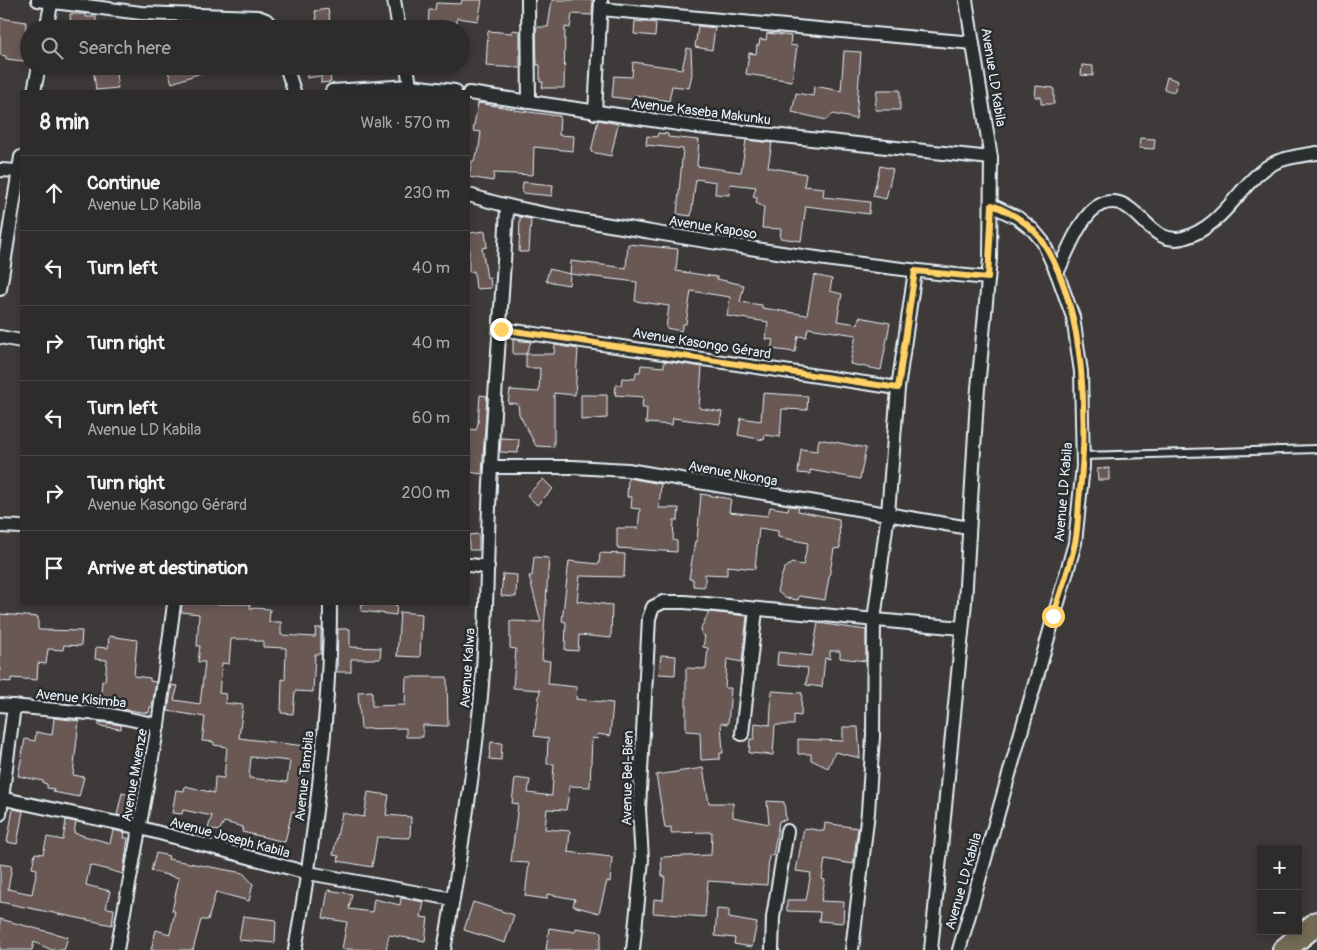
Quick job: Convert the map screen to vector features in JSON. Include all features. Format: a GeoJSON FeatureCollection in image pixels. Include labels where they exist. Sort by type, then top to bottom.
{"type":"FeatureCollection","features":[{"type":"Feature","properties":{"kind":"highway"},"geometry":{"type":"LineString","coordinates":[[1284,950],[1317,923]]}},
{"type":"Feature","properties":{"kind":"street"},"geometry":{"type":"LineString","coordinates":[[38,0],[132,12],[258,17],[263,20]]}},
{"type":"Feature","properties":{"kind":"street"},"geometry":{"type":"LineString","coordinates":[[394,0],[397,20]]}},
{"type":"Feature","properties":{"kind":"street"},"geometry":{"type":"LineString","coordinates":[[528,0],[529,102]]}},
{"type":"Feature","properties":{"kind":"street","name":"Avenue LD Kabila"},"geometry":{"type":"LineString","coordinates":[[930,950],[962,628],[992,205],[992,158],[966,0]]}},
{"type":"Feature","properties":{"kind":"street"},"geometry":{"type":"LineString","coordinates":[[48,20],[52,2]]}},
{"type":"Feature","properties":{"kind":"street"},"geometry":{"type":"LineString","coordinates":[[595,113],[601,4],[973,43]]}},
{"type":"Feature","properties":{"kind":"street"},"geometry":{"type":"LineString","coordinates":[[34,90],[37,75]]}},
{"type":"Feature","properties":{"kind":"street"},"geometry":{"type":"LineString","coordinates":[[289,75],[294,90]]}},
{"type":"Feature","properties":{"kind":"street"},"geometry":{"type":"LineString","coordinates":[[408,75],[410,86]]}},
{"type":"Feature","properties":{"kind":"street"},"geometry":{"type":"LineString","coordinates":[[348,90],[410,86],[446,90]]}},
{"type":"Feature","properties":{"kind":"street","name":"Avenue Kaseba Makunku"},"geometry":{"type":"LineString","coordinates":[[470,93],[706,128],[992,158]]}},
{"type":"Feature","properties":{"kind":"street"},"geometry":{"type":"LineString","coordinates":[[1058,273],[1085,219],[1102,204],[1114,202],[1126,204],[1157,234],[1172,239],[1182,238],[1198,233],[1212,224],[1261,172],[1275,162],[1317,153]]}},
{"type":"Feature","properties":{"kind":"street"},"geometry":{"type":"LineString","coordinates":[[0,289],[20,164]]}},
{"type":"Feature","properties":{"kind":"street"},"geometry":{"type":"LineString","coordinates":[[0,170],[19,171]]}},
{"type":"Feature","properties":{"kind":"street","name":"Avenue Kaposo"},"geometry":{"type":"LineString","coordinates":[[470,195],[507,207],[731,246],[915,271],[988,278]]}},
{"type":"Feature","properties":{"kind":"street","name":"Avenue LD Kabila"},"geometry":{"type":"LineString","coordinates":[[959,950],[1075,543],[1083,456],[1081,372],[1073,317],[1058,273],[1043,242],[1033,230],[1018,218],[992,205]]}},
{"type":"Feature","properties":{"kind":"street","name":"Avenue Kalwa"},"geometry":{"type":"LineString","coordinates":[[444,950],[468,804],[481,696],[488,567],[490,467],[501,329],[507,207]]}},
{"type":"Feature","properties":{"kind":"street"},"geometry":{"type":"LineString","coordinates":[[852,950],[868,812],[872,736],[874,620],[888,513],[898,388],[915,271]]}},
{"type":"Feature","properties":{"kind":"street","name":"Avenue Kasongo Gérard"},"geometry":{"type":"LineString","coordinates":[[501,329],[898,388]]}},
{"type":"Feature","properties":{"kind":"street"},"geometry":{"type":"LineString","coordinates":[[0,337],[20,341]]}},
{"type":"Feature","properties":{"kind":"street","name":"Avenue Nkonga"},"geometry":{"type":"LineString","coordinates":[[490,467],[573,467],[628,470],[969,528]]}},
{"type":"Feature","properties":{"kind":"street"},"geometry":{"type":"LineString","coordinates":[[0,526],[20,527]]}},
{"type":"Feature","properties":{"kind":"street"},"geometry":{"type":"LineString","coordinates":[[470,565],[488,567]]}},
{"type":"Feature","properties":{"kind":"street","name":"Avenue Bel-Bien"},"geometry":{"type":"LineString","coordinates":[[633,950],[642,860],[639,800],[649,618],[653,607],[663,602],[756,610]]}},
{"type":"Feature","properties":{"kind":"street","name":"Avenue Mwenze"},"geometry":{"type":"LineString","coordinates":[[117,950],[141,828],[158,724],[174,605]]}},
{"type":"Feature","properties":{"kind":"street","name":"Avenue Tambila"},"geometry":{"type":"LineString","coordinates":[[295,950],[308,873],[325,729],[330,648],[330,605]]}},
{"type":"Feature","properties":{"kind":"street"},"geometry":{"type":"LineString","coordinates":[[742,734],[756,610],[962,628]]}},
{"type":"Feature","properties":{"kind":"street","name":"Avenue Kisimba"},"geometry":{"type":"LineString","coordinates":[[0,705],[111,715],[158,724]]}},
{"type":"Feature","properties":{"kind":"street"},"geometry":{"type":"LineString","coordinates":[[0,814],[14,706]]}},
{"type":"Feature","properties":{"kind":"street","name":"Avenue Joseph Kabila"},"geometry":{"type":"LineString","coordinates":[[1,799],[141,828],[308,873],[453,899]]}},
{"type":"Feature","properties":{"kind":"street"},"geometry":{"type":"LineString","coordinates":[[772,950],[773,917],[787,831]]}},
{"type":"Feature","properties":{"kind":"lane"},"geometry":{"type":"LineString","coordinates":[[1083,456],[1317,449]]}},
{"type":"Feature","properties":{"kind":"building"},"geometry":{"type":"Polygon","coordinates":[[[462,0],[482,0],[478,21],[457,18],[457,20],[428,20],[429,10],[435,10],[436,3],[461,4],[462,0]]]}},
{"type":"Feature","properties":{"kind":"building"},"geometry":{"type":"Polygon","coordinates":[[[552,0],[593,0],[592,15],[572,14],[570,28],[565,27],[564,88],[542,88],[543,82],[540,82],[540,65],[537,65],[536,27],[548,27],[552,0]]]}},
{"type":"Feature","properties":{"kind":"building"},"geometry":{"type":"Polygon","coordinates":[[[328,9],[330,20],[316,20],[315,11],[328,9]]]}},
{"type":"Feature","properties":{"kind":"building"},"geometry":{"type":"Polygon","coordinates":[[[70,14],[86,14],[86,17],[96,17],[96,20],[70,20],[70,14]]]}},
{"type":"Feature","properties":{"kind":"building"},"geometry":{"type":"Polygon","coordinates":[[[0,18],[20,21],[20,61],[6,59],[6,56],[0,55],[0,18]]]}},
{"type":"Feature","properties":{"kind":"building"},"geometry":{"type":"Polygon","coordinates":[[[635,21],[656,23],[655,36],[634,34],[635,21]]]}},
{"type":"Feature","properties":{"kind":"building"},"geometry":{"type":"Polygon","coordinates":[[[698,26],[715,28],[712,50],[695,47],[698,26]]]}},
{"type":"Feature","properties":{"kind":"building"},"geometry":{"type":"Polygon","coordinates":[[[512,30],[520,31],[520,68],[486,66],[488,31],[512,33],[512,30]]]}},
{"type":"Feature","properties":{"kind":"building"},"geometry":{"type":"Polygon","coordinates":[[[767,33],[791,36],[790,45],[797,46],[792,81],[746,74],[749,53],[756,54],[760,39],[766,40],[767,33]]]}},
{"type":"Feature","properties":{"kind":"building"},"geometry":{"type":"Polygon","coordinates":[[[687,48],[691,49],[692,74],[689,88],[672,86],[669,101],[636,95],[636,100],[612,97],[614,76],[632,77],[633,62],[682,69],[687,48]]]}},
{"type":"Feature","properties":{"kind":"building"},"geometry":{"type":"Polygon","coordinates":[[[844,51],[861,52],[856,119],[833,114],[826,120],[792,112],[796,93],[813,96],[814,86],[841,91],[844,51]]]}},
{"type":"Feature","properties":{"kind":"building"},"geometry":{"type":"Polygon","coordinates":[[[1082,65],[1093,66],[1093,76],[1081,75],[1082,65]]]}},
{"type":"Feature","properties":{"kind":"building"},"geometry":{"type":"Polygon","coordinates":[[[94,75],[116,75],[118,88],[96,90],[94,75]]]}},
{"type":"Feature","properties":{"kind":"building"},"geometry":{"type":"Polygon","coordinates":[[[169,75],[195,75],[172,83],[169,75]]]}},
{"type":"Feature","properties":{"kind":"building"},"geometry":{"type":"Polygon","coordinates":[[[307,75],[330,75],[331,82],[321,83],[321,76],[307,78],[307,75]]]}},
{"type":"Feature","properties":{"kind":"building"},"geometry":{"type":"Polygon","coordinates":[[[1167,77],[1178,81],[1174,92],[1164,89],[1167,77]]]}},
{"type":"Feature","properties":{"kind":"building"},"geometry":{"type":"Polygon","coordinates":[[[1036,86],[1054,88],[1054,104],[1041,104],[1041,97],[1035,97],[1036,86]]]}},
{"type":"Feature","properties":{"kind":"building"},"geometry":{"type":"Polygon","coordinates":[[[877,90],[900,90],[900,110],[875,110],[877,90]]]}},
{"type":"Feature","properties":{"kind":"building"},"geometry":{"type":"Polygon","coordinates":[[[478,103],[560,116],[559,135],[574,136],[573,151],[534,147],[533,175],[494,173],[493,181],[470,177],[472,161],[474,161],[476,153],[478,154],[481,132],[473,131],[478,103]]]}},
{"type":"Feature","properties":{"kind":"building"},"geometry":{"type":"Polygon","coordinates":[[[598,120],[618,124],[611,156],[591,152],[598,120]]]}},
{"type":"Feature","properties":{"kind":"building"},"geometry":{"type":"Polygon","coordinates":[[[658,133],[668,134],[668,137],[699,140],[697,166],[741,172],[746,140],[772,143],[768,167],[806,174],[804,186],[824,188],[823,197],[870,202],[869,214],[806,206],[801,241],[780,238],[781,229],[762,228],[764,207],[756,203],[757,198],[753,197],[756,187],[730,184],[729,195],[715,194],[716,182],[696,179],[691,216],[677,214],[683,149],[646,145],[647,136],[657,137],[658,133]]]}},
{"type":"Feature","properties":{"kind":"building"},"geometry":{"type":"Polygon","coordinates":[[[1140,138],[1155,139],[1154,149],[1139,148],[1140,138]]]}},
{"type":"Feature","properties":{"kind":"building"},"geometry":{"type":"Polygon","coordinates":[[[880,166],[893,169],[886,199],[873,196],[880,166]]]}},
{"type":"Feature","properties":{"kind":"building"},"geometry":{"type":"Polygon","coordinates":[[[523,182],[553,185],[552,196],[522,193],[523,182]]]}},
{"type":"Feature","properties":{"kind":"building"},"geometry":{"type":"Polygon","coordinates":[[[520,217],[531,219],[529,252],[519,252],[520,217]]]}},
{"type":"Feature","properties":{"kind":"building"},"geometry":{"type":"Polygon","coordinates":[[[485,231],[487,247],[482,248],[487,278],[490,277],[491,288],[476,289],[474,271],[470,272],[470,233],[485,231]]]}},
{"type":"Feature","properties":{"kind":"building"},"geometry":{"type":"Polygon","coordinates":[[[628,244],[678,249],[676,271],[717,277],[717,279],[744,285],[740,302],[762,305],[762,308],[807,315],[814,275],[832,279],[830,291],[842,294],[837,321],[858,324],[859,317],[890,323],[881,370],[850,364],[856,335],[808,328],[806,337],[798,336],[795,352],[771,349],[773,340],[766,339],[768,322],[727,316],[730,297],[691,291],[686,324],[683,324],[681,331],[666,328],[669,306],[635,301],[637,282],[570,274],[571,261],[626,268],[628,244]]]}},
{"type":"Feature","properties":{"kind":"building"},"geometry":{"type":"Polygon","coordinates":[[[549,269],[570,274],[569,285],[546,281],[549,269]]]}},
{"type":"Feature","properties":{"kind":"building"},"geometry":{"type":"Polygon","coordinates":[[[513,340],[531,342],[526,354],[513,354],[513,340]]]}},
{"type":"Feature","properties":{"kind":"building"},"geometry":{"type":"Polygon","coordinates":[[[555,345],[578,349],[575,395],[554,393],[554,447],[536,446],[519,414],[518,404],[508,403],[510,390],[539,392],[540,368],[526,368],[526,354],[554,354],[555,345]]]}},
{"type":"Feature","properties":{"kind":"building"},"geometry":{"type":"Polygon","coordinates":[[[664,361],[702,367],[699,408],[722,412],[720,424],[673,418],[672,425],[646,423],[647,408],[642,408],[643,397],[615,395],[616,385],[621,385],[622,378],[635,379],[636,372],[640,372],[641,365],[664,367],[664,361]]]}},
{"type":"Feature","properties":{"kind":"building"},"geometry":{"type":"Polygon","coordinates":[[[763,393],[808,396],[807,410],[782,409],[780,437],[765,435],[764,440],[738,435],[741,418],[761,421],[763,393]]]}},
{"type":"Feature","properties":{"kind":"building"},"geometry":{"type":"Polygon","coordinates":[[[480,395],[487,396],[482,474],[470,472],[470,429],[476,430],[480,395]]]}},
{"type":"Feature","properties":{"kind":"building"},"geometry":{"type":"Polygon","coordinates":[[[581,395],[607,395],[607,418],[581,420],[581,395]]]}},
{"type":"Feature","properties":{"kind":"building"},"geometry":{"type":"Polygon","coordinates":[[[501,438],[519,439],[518,453],[500,452],[501,438]]]}},
{"type":"Feature","properties":{"kind":"building"},"geometry":{"type":"Polygon","coordinates":[[[819,439],[866,448],[860,479],[810,470],[810,474],[798,473],[801,449],[817,451],[819,439]]]}},
{"type":"Feature","properties":{"kind":"building"},"geometry":{"type":"Polygon","coordinates":[[[1109,468],[1109,480],[1098,480],[1097,469],[1109,468]]]}},
{"type":"Feature","properties":{"kind":"building"},"geometry":{"type":"Polygon","coordinates":[[[628,478],[661,484],[659,508],[679,508],[678,520],[674,520],[673,540],[677,541],[677,552],[617,548],[617,528],[638,528],[640,509],[631,508],[632,497],[627,497],[628,478]]]}},
{"type":"Feature","properties":{"kind":"building"},"geometry":{"type":"Polygon","coordinates":[[[543,479],[553,489],[537,505],[527,495],[543,479]]]}},
{"type":"Feature","properties":{"kind":"building"},"geometry":{"type":"Polygon","coordinates":[[[701,494],[731,499],[729,512],[768,516],[770,507],[788,510],[789,506],[799,507],[798,511],[839,519],[840,548],[834,549],[825,600],[799,596],[798,600],[785,598],[777,591],[784,569],[792,563],[803,565],[808,543],[778,537],[778,531],[759,528],[755,569],[727,566],[727,575],[705,574],[705,587],[693,586],[693,579],[689,579],[695,541],[697,541],[701,494]]]}},
{"type":"Feature","properties":{"kind":"building"},"geometry":{"type":"Polygon","coordinates":[[[479,534],[479,550],[470,550],[470,535],[479,534]]]}},
{"type":"Feature","properties":{"kind":"building"},"geometry":{"type":"Polygon","coordinates":[[[600,553],[625,554],[624,577],[580,576],[577,601],[612,605],[611,638],[579,635],[578,651],[565,650],[566,622],[562,621],[569,561],[599,564],[600,553]]]}},
{"type":"Feature","properties":{"kind":"building"},"geometry":{"type":"Polygon","coordinates":[[[534,557],[549,558],[542,660],[550,661],[548,684],[577,687],[576,699],[613,703],[610,736],[597,734],[598,739],[592,738],[590,787],[570,786],[566,810],[547,809],[545,829],[570,831],[568,852],[612,857],[610,882],[607,881],[599,913],[573,906],[575,899],[547,894],[547,899],[525,896],[529,863],[511,862],[518,804],[512,803],[515,778],[530,780],[528,793],[552,796],[554,764],[547,764],[548,738],[534,736],[540,690],[513,688],[516,649],[510,648],[510,621],[541,622],[529,576],[532,576],[534,557]]]}},
{"type":"Feature","properties":{"kind":"building"},"geometry":{"type":"Polygon","coordinates":[[[503,574],[517,575],[516,597],[501,596],[503,574]]]}},
{"type":"Feature","properties":{"kind":"building"},"geometry":{"type":"Polygon","coordinates":[[[182,605],[250,605],[250,608],[270,609],[269,622],[281,622],[281,635],[315,637],[316,628],[321,628],[321,654],[315,654],[313,692],[295,691],[293,714],[281,713],[282,679],[285,680],[286,648],[263,647],[263,641],[255,641],[255,639],[231,639],[229,664],[222,663],[219,693],[226,694],[225,703],[243,705],[239,738],[305,746],[300,802],[297,813],[292,811],[285,842],[242,832],[243,827],[224,822],[219,831],[208,828],[212,816],[183,810],[182,814],[172,813],[176,790],[184,791],[185,786],[214,793],[215,777],[224,778],[227,747],[214,745],[214,742],[202,741],[205,717],[168,711],[172,685],[178,686],[174,700],[200,704],[205,662],[198,662],[200,646],[197,646],[199,614],[181,612],[182,605]],[[251,757],[249,778],[287,782],[290,761],[251,757]]]}},
{"type":"Feature","properties":{"kind":"building"},"geometry":{"type":"Polygon","coordinates":[[[362,605],[397,605],[396,615],[361,611],[362,605]]]}},
{"type":"Feature","properties":{"kind":"building"},"geometry":{"type":"Polygon","coordinates":[[[400,612],[422,614],[420,657],[397,656],[400,612]]]}},
{"type":"Feature","properties":{"kind":"building"},"geometry":{"type":"Polygon","coordinates":[[[709,612],[747,616],[742,662],[727,659],[725,688],[731,688],[728,724],[721,723],[723,753],[720,753],[720,759],[701,760],[700,732],[686,731],[686,668],[706,669],[708,648],[703,647],[705,636],[702,635],[701,628],[709,612]]]}},
{"type":"Feature","properties":{"kind":"building"},"geometry":{"type":"Polygon","coordinates":[[[0,614],[38,617],[38,629],[40,630],[82,631],[81,646],[64,645],[63,650],[48,649],[46,664],[38,663],[37,680],[11,678],[11,682],[0,681],[0,614]]]}},
{"type":"Feature","properties":{"kind":"building"},"geometry":{"type":"Polygon","coordinates":[[[818,623],[866,630],[866,661],[840,658],[840,651],[830,651],[830,659],[825,658],[822,687],[806,685],[808,668],[777,665],[778,652],[812,656],[818,623]]]}},
{"type":"Feature","properties":{"kind":"building"},"geometry":{"type":"Polygon","coordinates":[[[338,629],[350,629],[350,647],[381,648],[380,659],[351,659],[351,672],[337,672],[338,629]]]}},
{"type":"Feature","properties":{"kind":"building"},"geometry":{"type":"Polygon","coordinates":[[[109,636],[137,640],[134,676],[150,678],[150,681],[156,682],[152,707],[150,707],[149,713],[100,706],[102,681],[105,681],[107,660],[95,659],[96,647],[108,648],[109,636]]]}},
{"type":"Feature","properties":{"kind":"building"},"geometry":{"type":"Polygon","coordinates":[[[661,655],[676,656],[675,675],[659,674],[661,655]]]}},
{"type":"Feature","properties":{"kind":"building"},"geometry":{"type":"Polygon","coordinates":[[[406,677],[447,677],[448,726],[423,725],[423,737],[406,737],[406,728],[361,729],[358,692],[372,691],[372,706],[405,705],[406,677]]]}},
{"type":"Feature","properties":{"kind":"building"},"geometry":{"type":"Polygon","coordinates":[[[772,691],[802,693],[801,716],[794,715],[794,725],[775,725],[773,755],[749,753],[750,739],[754,739],[755,723],[770,725],[772,691]]]}},
{"type":"Feature","properties":{"kind":"building"},"geometry":{"type":"Polygon","coordinates":[[[54,718],[79,721],[73,775],[84,777],[79,797],[53,792],[54,789],[47,788],[47,784],[43,783],[43,781],[18,776],[25,739],[35,741],[36,732],[52,735],[54,718]]]}},
{"type":"Feature","properties":{"kind":"building"},"geometry":{"type":"Polygon","coordinates":[[[99,722],[121,725],[121,729],[99,726],[99,722]]]}},
{"type":"Feature","properties":{"kind":"building"},"geometry":{"type":"Polygon","coordinates":[[[843,727],[858,727],[860,758],[835,752],[828,768],[811,760],[811,754],[798,754],[798,739],[843,741],[843,727]]]}},
{"type":"Feature","properties":{"kind":"building"},"geometry":{"type":"Polygon","coordinates":[[[491,742],[502,743],[501,760],[489,759],[491,742]]]}},
{"type":"Feature","properties":{"kind":"building"},"geometry":{"type":"Polygon","coordinates":[[[703,768],[709,803],[733,803],[733,817],[769,824],[767,801],[784,802],[786,820],[779,821],[773,856],[769,855],[767,885],[708,881],[705,917],[653,913],[654,899],[663,900],[665,876],[662,876],[661,857],[711,855],[712,832],[671,833],[671,827],[665,828],[656,775],[703,768]]]}},
{"type":"Feature","properties":{"kind":"building"},"geometry":{"type":"Polygon","coordinates":[[[368,792],[389,795],[386,815],[411,817],[410,838],[377,837],[372,867],[338,861],[339,856],[333,855],[342,813],[364,817],[368,792]]]}},
{"type":"Feature","properties":{"kind":"building"},"geometry":{"type":"Polygon","coordinates":[[[122,793],[133,796],[128,817],[117,815],[122,793]]]}},
{"type":"Feature","properties":{"kind":"building"},"geometry":{"type":"Polygon","coordinates":[[[13,809],[23,811],[17,844],[7,842],[13,809]]]}},
{"type":"Feature","properties":{"kind":"building"},"geometry":{"type":"Polygon","coordinates":[[[66,820],[76,822],[74,833],[110,843],[113,830],[125,833],[124,838],[128,838],[123,874],[90,865],[86,885],[110,891],[106,908],[114,909],[112,925],[0,902],[0,864],[12,866],[8,889],[32,894],[37,869],[32,868],[35,853],[43,854],[47,837],[63,840],[66,820]]]}},
{"type":"Feature","properties":{"kind":"building"},"geometry":{"type":"Polygon","coordinates":[[[825,823],[858,828],[853,864],[825,859],[822,879],[825,880],[821,901],[844,902],[843,923],[819,921],[820,912],[787,911],[787,900],[806,900],[811,873],[796,871],[804,828],[824,831],[825,823]]]}},
{"type":"Feature","properties":{"kind":"building"},"geometry":{"type":"Polygon","coordinates":[[[156,853],[169,856],[168,859],[243,873],[253,884],[249,901],[216,892],[208,920],[201,920],[193,950],[151,950],[156,930],[170,934],[175,911],[172,911],[179,878],[151,871],[156,853]]]}},
{"type":"Feature","properties":{"kind":"building"},"geometry":{"type":"Polygon","coordinates":[[[328,890],[352,894],[349,909],[372,912],[374,899],[400,905],[401,898],[424,902],[421,917],[428,918],[425,941],[389,935],[386,950],[342,949],[347,922],[323,918],[328,890]]]}},
{"type":"Feature","properties":{"kind":"building"},"geometry":{"type":"Polygon","coordinates":[[[473,902],[514,915],[505,943],[464,930],[473,902]]]}},
{"type":"Feature","properties":{"kind":"building"},"geometry":{"type":"Polygon","coordinates":[[[717,909],[729,910],[729,918],[757,923],[752,947],[734,944],[735,938],[715,936],[717,909]]]}},
{"type":"Feature","properties":{"kind":"building"},"geometry":{"type":"Polygon","coordinates":[[[243,916],[276,920],[275,943],[239,940],[243,916]]]}},
{"type":"Feature","properties":{"kind":"building"},"geometry":{"type":"Polygon","coordinates":[[[0,919],[68,937],[64,950],[52,950],[34,942],[32,950],[0,950],[0,919]]]}},
{"type":"Feature","properties":{"kind":"building"},"geometry":{"type":"Polygon","coordinates":[[[549,928],[575,932],[576,928],[602,932],[599,950],[546,950],[549,928]]]}},
{"type":"Feature","properties":{"kind":"route"},"geometry":{"type":"LineString","coordinates":[[501,329],[898,388],[915,271],[988,278],[992,205],[1002,208],[1033,230],[1043,242],[1058,273],[1073,317],[1081,372],[1084,418],[1083,466],[1075,543],[1053,616]]}}]}
